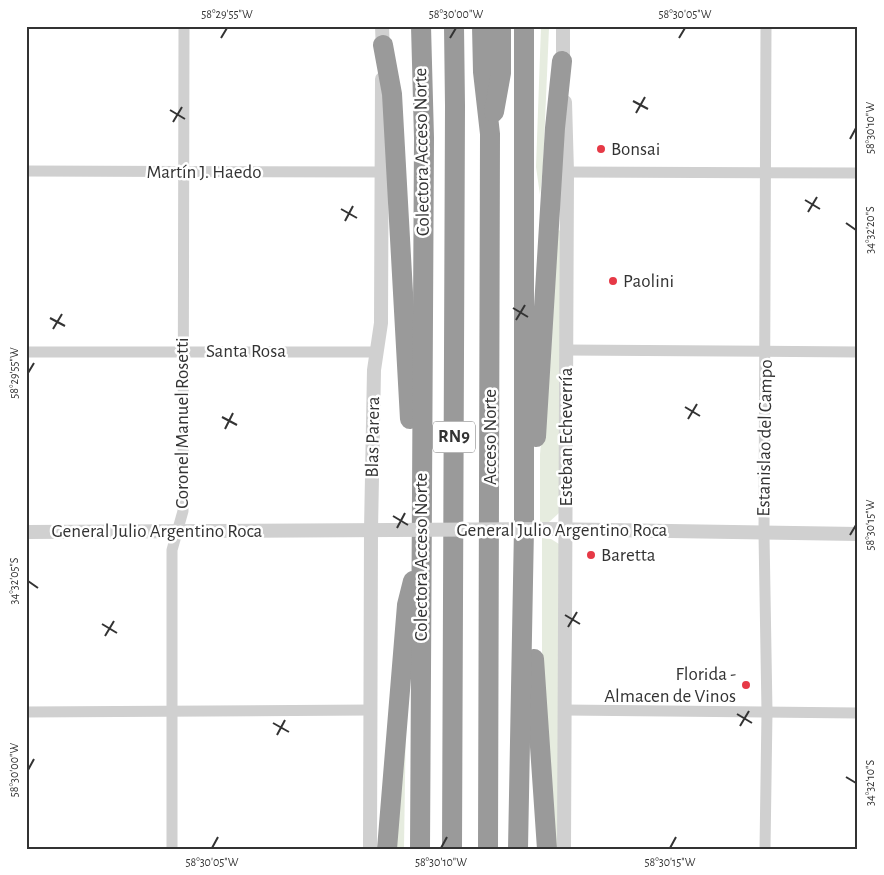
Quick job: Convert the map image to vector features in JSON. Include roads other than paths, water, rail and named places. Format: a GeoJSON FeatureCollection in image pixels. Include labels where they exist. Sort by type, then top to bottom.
{"type":"FeatureCollection","features":[{"type":"Feature","properties":{"kind":"highway","name":"Colectora Acceso Norte"},"geometry":{"type":"LineString","coordinates":[[420,849],[424,138],[421,26]]}},
{"type":"Feature","properties":{"kind":"highway","name":"Acceso Norte"},"geometry":{"type":"LineString","coordinates":[[452,849],[454,26]]}},
{"type":"Feature","properties":{"kind":"highway","name":"Acceso Norte"},"geometry":{"type":"LineString","coordinates":[[482,26],[483,72],[490,134],[488,849]]}},
{"type":"Feature","properties":{"kind":"highway"},"geometry":{"type":"LineString","coordinates":[[490,134],[501,73],[501,26]]}},
{"type":"Feature","properties":{"kind":"highway"},"geometry":{"type":"LineString","coordinates":[[518,849],[524,537],[524,26]]}},
{"type":"Feature","properties":{"kind":"highway"},"geometry":{"type":"LineString","coordinates":[[525,125],[535,26]]}},
{"type":"Feature","properties":{"kind":"highway"},"geometry":{"type":"LineString","coordinates":[[383,36],[392,94],[411,436],[422,503]]}},
{"type":"Feature","properties":{"kind":"highway"},"geometry":{"type":"LineString","coordinates":[[547,849],[530,586],[524,537],[536,448],[555,128],[562,62]]}},
{"type":"Feature","properties":{"kind":"highway"},"geometry":{"type":"LineString","coordinates":[[387,849],[407,606],[422,540]]}},
{"type":"Feature","properties":{"kind":"street","name":"Coronel Manuel Rosetti"},"geometry":{"type":"LineString","coordinates":[[172,849],[172,550],[183,511],[184,26]]}},
{"type":"Feature","properties":{"kind":"street","name":"Esteban Echeverría"},"geometry":{"type":"LineString","coordinates":[[563,26],[562,62],[568,172],[564,849]]}},
{"type":"Feature","properties":{"kind":"street","name":"Estanislao del Campo"},"geometry":{"type":"LineString","coordinates":[[765,849],[767,712],[764,534],[766,26]]}},
{"type":"Feature","properties":{"kind":"street","name":"Blas Parera"},"geometry":{"type":"LineString","coordinates":[[370,849],[371,530],[374,370],[381,323],[383,36]]}},
{"type":"Feature","properties":{"kind":"street","name":"Martín J. Haedo"},"geometry":{"type":"LineString","coordinates":[[26,170],[381,172]]}},
{"type":"Feature","properties":{"kind":"street"},"geometry":{"type":"LineString","coordinates":[[568,172],[858,172]]}},
{"type":"Feature","properties":{"kind":"street","name":"Santa Rosa"},"geometry":{"type":"LineString","coordinates":[[26,352],[182,350],[376,352]]}},
{"type":"Feature","properties":{"kind":"street"},"geometry":{"type":"LineString","coordinates":[[566,350],[858,352]]}},
{"type":"Feature","properties":{"kind":"street","name":"General Julio Argentino Roca"},"geometry":{"type":"LineString","coordinates":[[26,532],[565,529],[764,534],[858,534]]}},
{"type":"Feature","properties":{"kind":"street"},"geometry":{"type":"LineString","coordinates":[[26,712],[371,710]]}},
{"type":"Feature","properties":{"kind":"street"},"geometry":{"type":"LineString","coordinates":[[565,710],[858,712]]}},
{"type":"Feature","properties":{"kind":"place","name":"Bonsai"},"geometry":{"type":"Point","coordinates":[601,149]}},
{"type":"Feature","properties":{"kind":"place","name":"Paolini"},"geometry":{"type":"Point","coordinates":[613,281]}},
{"type":"Feature","properties":{"kind":"place","name":"Baretta"},"geometry":{"type":"Point","coordinates":[591,555]}},
{"type":"Feature","properties":{"kind":"place","name":"Florida - Almacen de Vinos"},"geometry":{"type":"Point","coordinates":[746,685]}}]}
